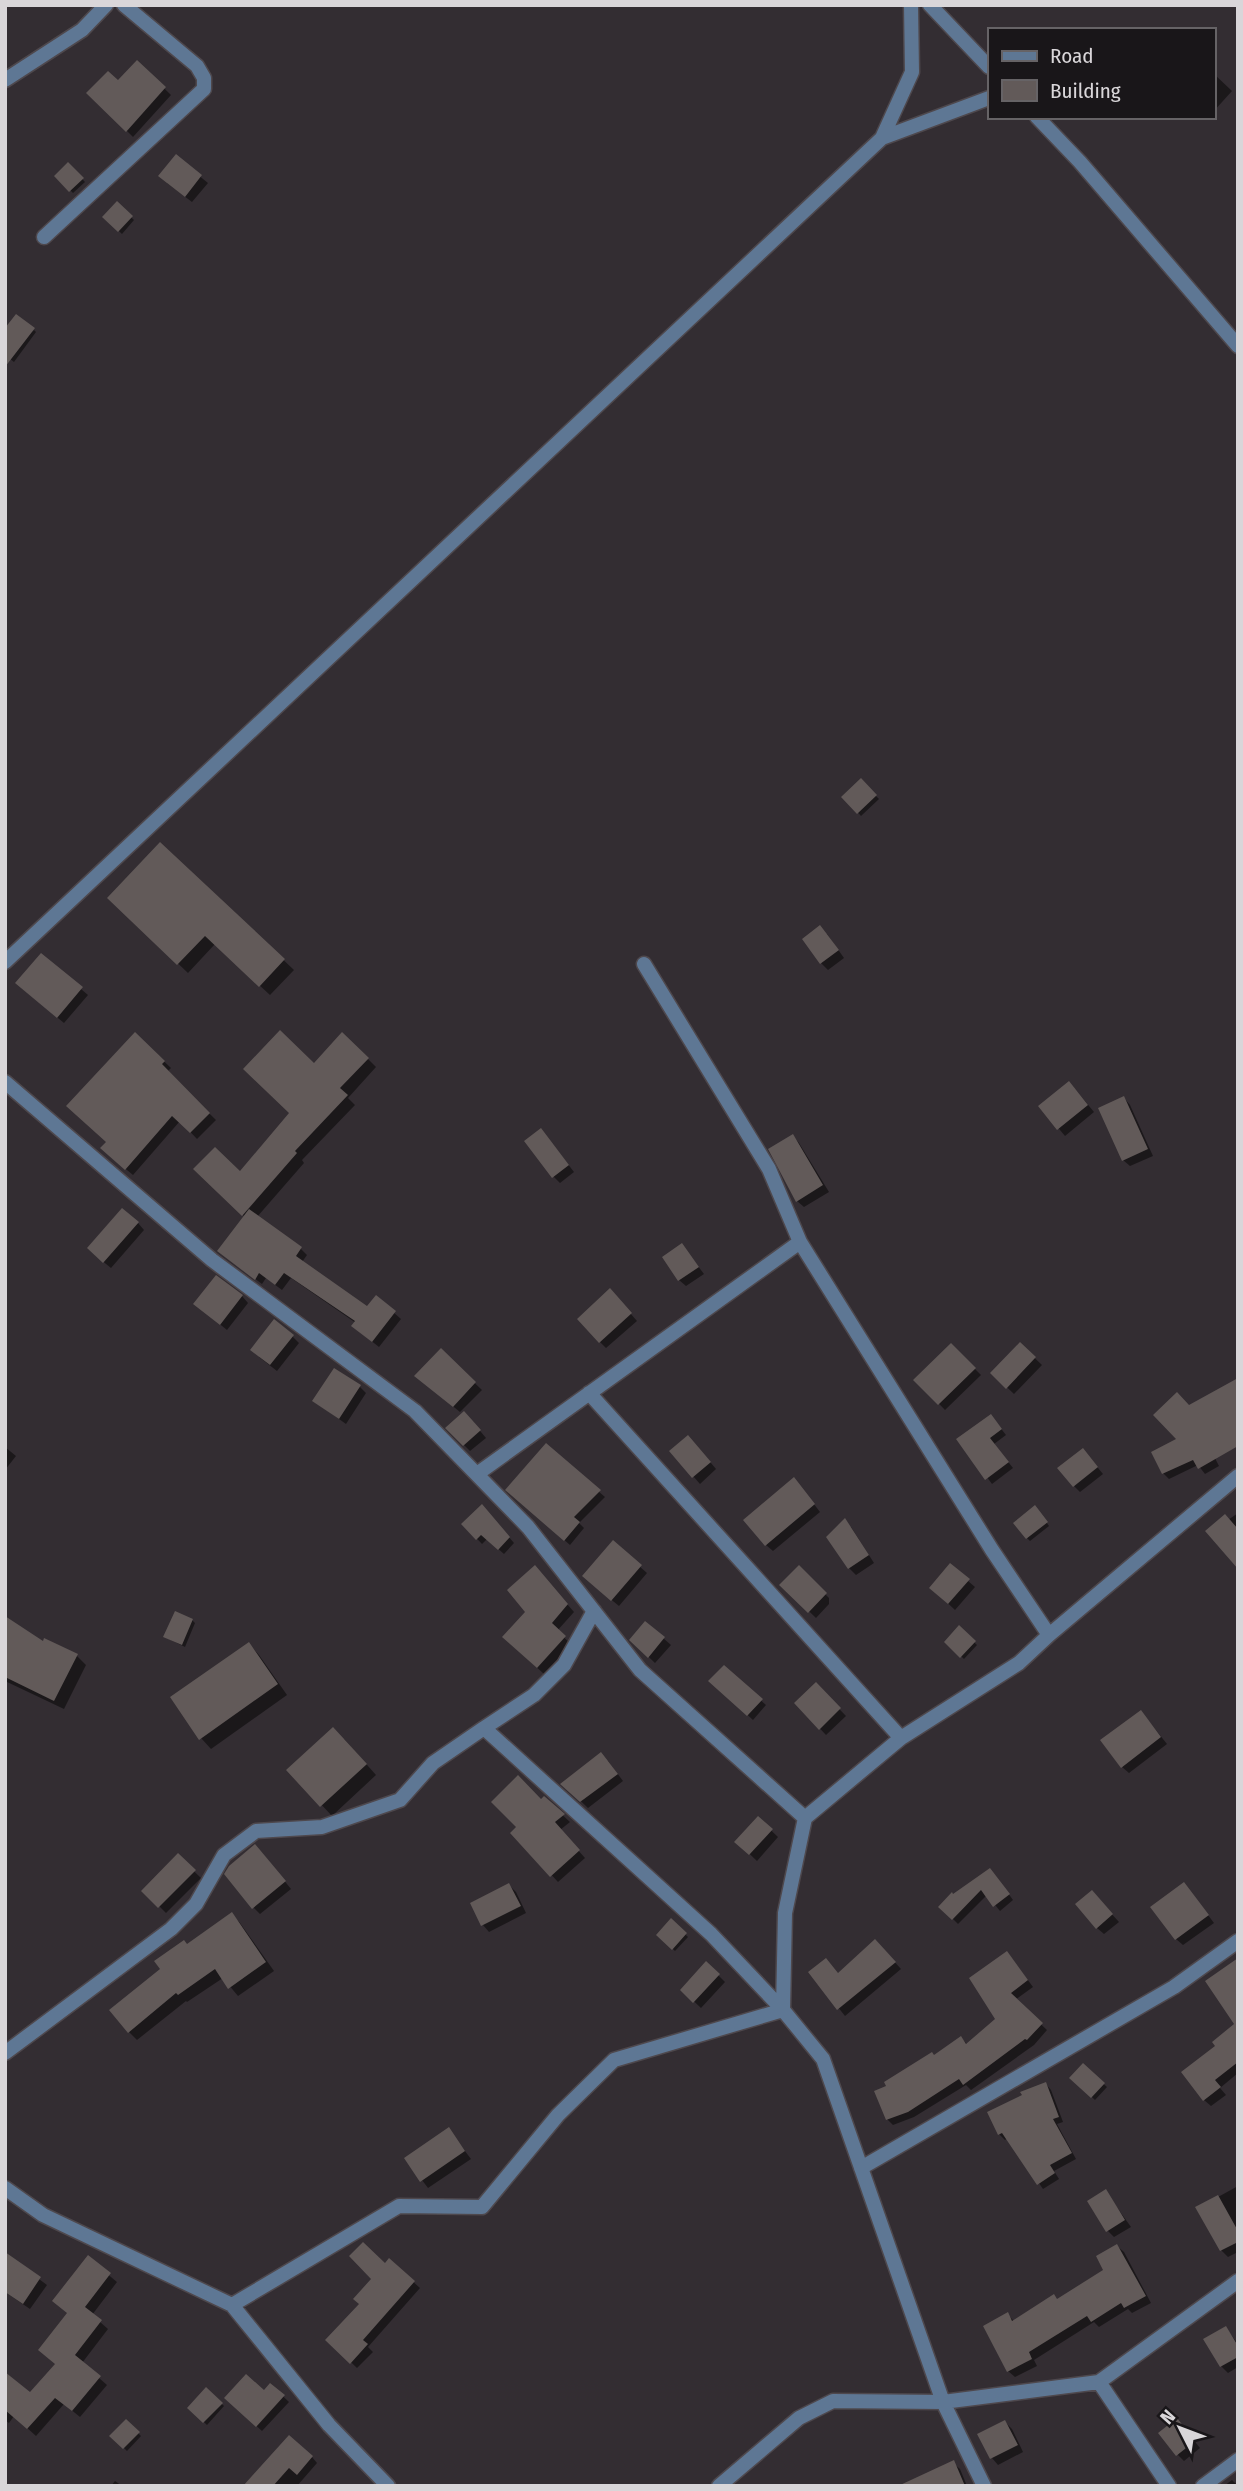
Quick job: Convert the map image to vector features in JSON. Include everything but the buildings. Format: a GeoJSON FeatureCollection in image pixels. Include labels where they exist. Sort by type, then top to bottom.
{"type":"FeatureCollection","features":[{"type":"Feature","properties":{"kind":"street"},"geometry":{"type":"LineString","coordinates":[[6,78],[82,30],[106,5]]}},
{"type":"Feature","properties":{"kind":"street"},"geometry":{"type":"LineString","coordinates":[[44,237],[204,89],[204,78],[197,66],[124,5]]}},
{"type":"Feature","properties":{"kind":"street"},"geometry":{"type":"LineString","coordinates":[[5,962],[882,138],[912,72],[911,5]]}},
{"type":"Feature","properties":{"kind":"street"},"geometry":{"type":"LineString","coordinates":[[930,5],[988,66]]}},
{"type":"Feature","properties":{"kind":"street"},"geometry":{"type":"LineString","coordinates":[[882,138],[988,98]]}},
{"type":"Feature","properties":{"kind":"street"},"geometry":{"type":"LineString","coordinates":[[1039,119],[1080,162],[1238,346]]}},
{"type":"Feature","properties":{"kind":"street"},"geometry":{"type":"LineString","coordinates":[[644,964],[769,1168],[800,1242],[992,1550],[1049,1634]]}},
{"type":"Feature","properties":{"kind":"street"},"geometry":{"type":"LineString","coordinates":[[5,1082],[212,1259],[415,1411],[528,1527],[640,1670],[805,1818]]}},
{"type":"Feature","properties":{"kind":"street"},"geometry":{"type":"LineString","coordinates":[[477,1474],[800,1242]]}},
{"type":"Feature","properties":{"kind":"street"},"geometry":{"type":"LineString","coordinates":[[589,1393],[901,1738]]}},
{"type":"Feature","properties":{"kind":"street"},"geometry":{"type":"LineString","coordinates":[[783,2010],[785,1913],[805,1818],[901,1738],[1019,1663],[1049,1634],[1238,1476]]}},
{"type":"Feature","properties":{"kind":"street"},"geometry":{"type":"LineString","coordinates":[[5,2053],[171,1928],[196,1904],[224,1856],[257,1831],[322,1826],[400,1800],[433,1763],[534,1695],[564,1665],[594,1611]]}},
{"type":"Feature","properties":{"kind":"street"},"geometry":{"type":"LineString","coordinates":[[484,1728],[711,1934],[783,2010],[823,2059],[943,2402],[984,2486]]}},
{"type":"Feature","properties":{"kind":"street"},"geometry":{"type":"LineString","coordinates":[[861,2168],[1174,1987],[1238,1941]]}},
{"type":"Feature","properties":{"kind":"street"},"geometry":{"type":"LineString","coordinates":[[232,2305],[399,2206],[482,2207],[558,2115],[614,2060],[783,2010]]}},
{"type":"Feature","properties":{"kind":"street"},"geometry":{"type":"LineString","coordinates":[[5,2188],[43,2215],[232,2305],[329,2425],[388,2486]]}},
{"type":"Feature","properties":{"kind":"street"},"geometry":{"type":"LineString","coordinates":[[719,2486],[799,2418],[833,2401],[943,2402],[1099,2382],[1238,2281]]}},
{"type":"Feature","properties":{"kind":"street"},"geometry":{"type":"LineString","coordinates":[[1099,2382],[1169,2486]]}},
{"type":"Feature","properties":{"kind":"street"},"geometry":{"type":"LineString","coordinates":[[1203,2486],[1238,2460]]}}]}
